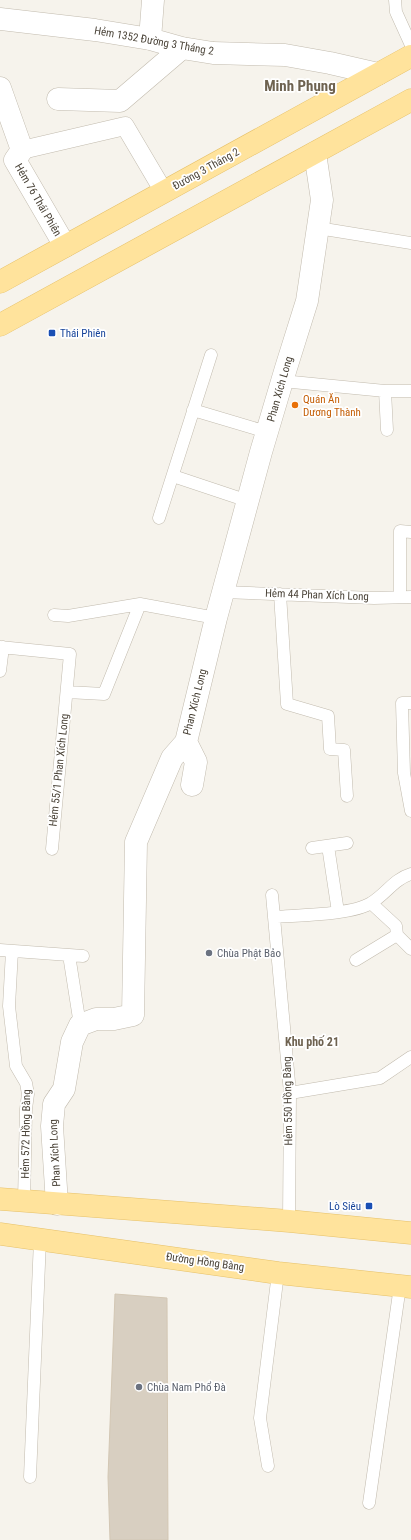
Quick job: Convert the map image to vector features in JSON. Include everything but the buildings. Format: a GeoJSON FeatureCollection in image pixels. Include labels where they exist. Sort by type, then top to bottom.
{"type":"FeatureCollection","features":[{"type":"Feature","properties":{"kind":"main road","name":"Đường 3 Tháng 2"},"geometry":{"type":"LineString","coordinates":[[0,282],[411,56]]}},
{"type":"Feature","properties":{"kind":"main road"},"geometry":{"type":"LineString","coordinates":[[0,325],[411,100]]}},
{"type":"Feature","properties":{"kind":"main road"},"geometry":{"type":"LineString","coordinates":[[0,1199],[289,1221],[411,1233]]}},
{"type":"Feature","properties":{"kind":"main road","name":"Đường Hồng Bàng"},"geometry":{"type":"LineString","coordinates":[[0,1234],[278,1272],[405,1287]]}},
{"type":"Feature","properties":{"kind":"street"},"geometry":{"type":"LineString","coordinates":[[150,39],[153,0]]}},
{"type":"Feature","properties":{"kind":"street","name":"Hẻm 1352 Đường 3 Tháng 2"},"geometry":{"type":"LineString","coordinates":[[0,19],[95,30],[150,39],[182,48],[213,53],[285,55],[378,74]]}},
{"type":"Feature","properties":{"kind":"street"},"geometry":{"type":"LineString","coordinates":[[58,99],[120,101],[182,48]]}},
{"type":"Feature","properties":{"kind":"street","name":"Hẻm 76 Thái Phiên"},"geometry":{"type":"LineString","coordinates":[[0,88],[22,150],[15,160],[65,246]]}},
{"type":"Feature","properties":{"kind":"street"},"geometry":{"type":"LineString","coordinates":[[22,150],[125,126],[164,192]]}},
{"type":"Feature","properties":{"kind":"street","name":"Phan Xích Long"},"geometry":{"type":"LineString","coordinates":[[57,1204],[52,1126],[54,1104],[64,1089],[72,1042],[80,1025],[96,1019],[114,1019],[134,1015],[136,842],[172,758],[186,742],[216,618],[248,501],[282,381],[307,302],[322,200],[315,152]]}},
{"type":"Feature","properties":{"kind":"street"},"geometry":{"type":"LineString","coordinates":[[186,742],[196,762],[192,785]]}},
{"type":"Feature","properties":{"kind":"lane"},"geometry":{"type":"LineString","coordinates":[[395,0],[396,12],[411,45]]}},
{"type":"Feature","properties":{"kind":"lane"},"geometry":{"type":"LineString","coordinates":[[318,228],[411,243]]}},
{"type":"Feature","properties":{"kind":"lane"},"geometry":{"type":"LineString","coordinates":[[159,518],[210,355]]}},
{"type":"Feature","properties":{"kind":"lane"},"geometry":{"type":"LineString","coordinates":[[282,381],[385,391],[411,391]]}},
{"type":"Feature","properties":{"kind":"lane"},"geometry":{"type":"LineString","coordinates":[[385,391],[388,430]]}},
{"type":"Feature","properties":{"kind":"lane"},"geometry":{"type":"LineString","coordinates":[[193,410],[267,432]]}},
{"type":"Feature","properties":{"kind":"lane"},"geometry":{"type":"LineString","coordinates":[[173,476],[248,501]]}},
{"type":"Feature","properties":{"kind":"lane"},"geometry":{"type":"LineString","coordinates":[[405,597],[400,531],[411,532]]}},
{"type":"Feature","properties":{"kind":"lane","name":"Hẻm 44 Phan Xích Long"},"geometry":{"type":"LineString","coordinates":[[223,592],[374,598],[405,597]]}},
{"type":"Feature","properties":{"kind":"lane"},"geometry":{"type":"LineString","coordinates":[[280,594],[287,704],[328,716],[330,749],[344,750],[347,796]]}},
{"type":"Feature","properties":{"kind":"lane"},"geometry":{"type":"LineString","coordinates":[[67,692],[104,694],[140,604]]}},
{"type":"Feature","properties":{"kind":"lane"},"geometry":{"type":"LineString","coordinates":[[54,615],[68,616],[140,604],[216,618]]}},
{"type":"Feature","properties":{"kind":"lane"},"geometry":{"type":"LineString","coordinates":[[0,671],[2,647]]}},
{"type":"Feature","properties":{"kind":"lane","name":"Hẻm 55/1 Phan Xích Long"},"geometry":{"type":"LineString","coordinates":[[2,647],[70,654],[52,849]]}},
{"type":"Feature","properties":{"kind":"lane"},"geometry":{"type":"LineString","coordinates":[[411,703],[402,703],[404,773],[411,811]]}},
{"type":"Feature","properties":{"kind":"lane"},"geometry":{"type":"LineString","coordinates":[[312,848],[347,843]]}},
{"type":"Feature","properties":{"kind":"lane"},"geometry":{"type":"LineString","coordinates":[[328,846],[338,912]]}},
{"type":"Feature","properties":{"kind":"lane"},"geometry":{"type":"LineString","coordinates":[[274,917],[354,910],[371,903],[402,876],[411,874]]}},
{"type":"Feature","properties":{"kind":"lane","name":"Hẻm 550 Hồng Bàng"},"geometry":{"type":"LineString","coordinates":[[272,895],[290,1093],[289,1221]]}},
{"type":"Feature","properties":{"kind":"lane"},"geometry":{"type":"LineString","coordinates":[[371,903],[396,926],[398,935],[411,948]]}},
{"type":"Feature","properties":{"kind":"lane"},"geometry":{"type":"LineString","coordinates":[[356,960],[398,935]]}},
{"type":"Feature","properties":{"kind":"lane"},"geometry":{"type":"LineString","coordinates":[[6,950],[83,956]]}},
{"type":"Feature","properties":{"kind":"lane","name":"Hẻm 572 Hồng Bàng"},"geometry":{"type":"LineString","coordinates":[[6,950],[16,1066],[26,1083],[28,1094],[26,1109],[24,1201]]}},
{"type":"Feature","properties":{"kind":"lane"},"geometry":{"type":"LineString","coordinates":[[69,955],[80,1025]]}},
{"type":"Feature","properties":{"kind":"lane"},"geometry":{"type":"LineString","coordinates":[[290,1093],[380,1078],[411,1058]]}},
{"type":"Feature","properties":{"kind":"lane"},"geometry":{"type":"LineString","coordinates":[[30,1477],[40,1240]]}},
{"type":"Feature","properties":{"kind":"lane"},"geometry":{"type":"LineString","coordinates":[[268,1466],[260,1418],[278,1272]]}},
{"type":"Feature","properties":{"kind":"lane"},"geometry":{"type":"LineString","coordinates":[[369,1503],[405,1287]]}},
{"type":"Feature","properties":{"kind":"place","name":"Thái Phiên"},"geometry":{"type":"Point","coordinates":[52,333]}},
{"type":"Feature","properties":{"kind":"place","name":"Quán Ăn Dương Thành"},"geometry":{"type":"Point","coordinates":[295,405]}},
{"type":"Feature","properties":{"kind":"place","name":"Chùa Phật Bảo"},"geometry":{"type":"Point","coordinates":[209,953]}},
{"type":"Feature","properties":{"kind":"place","name":"Lò Siêu"},"geometry":{"type":"Point","coordinates":[369,1206]}},
{"type":"Feature","properties":{"kind":"place","name":"Chùa Nam Phổ Đà"},"geometry":{"type":"Point","coordinates":[139,1387]}},
{"type":"Feature","properties":{"kind":"district","name":"Minh Phụng"},"geometry":{"type":"Point","coordinates":[300,86]}},
{"type":"Feature","properties":{"kind":"district","name":"Khu phố 21"},"geometry":{"type":"Point","coordinates":[312,1042]}}]}
